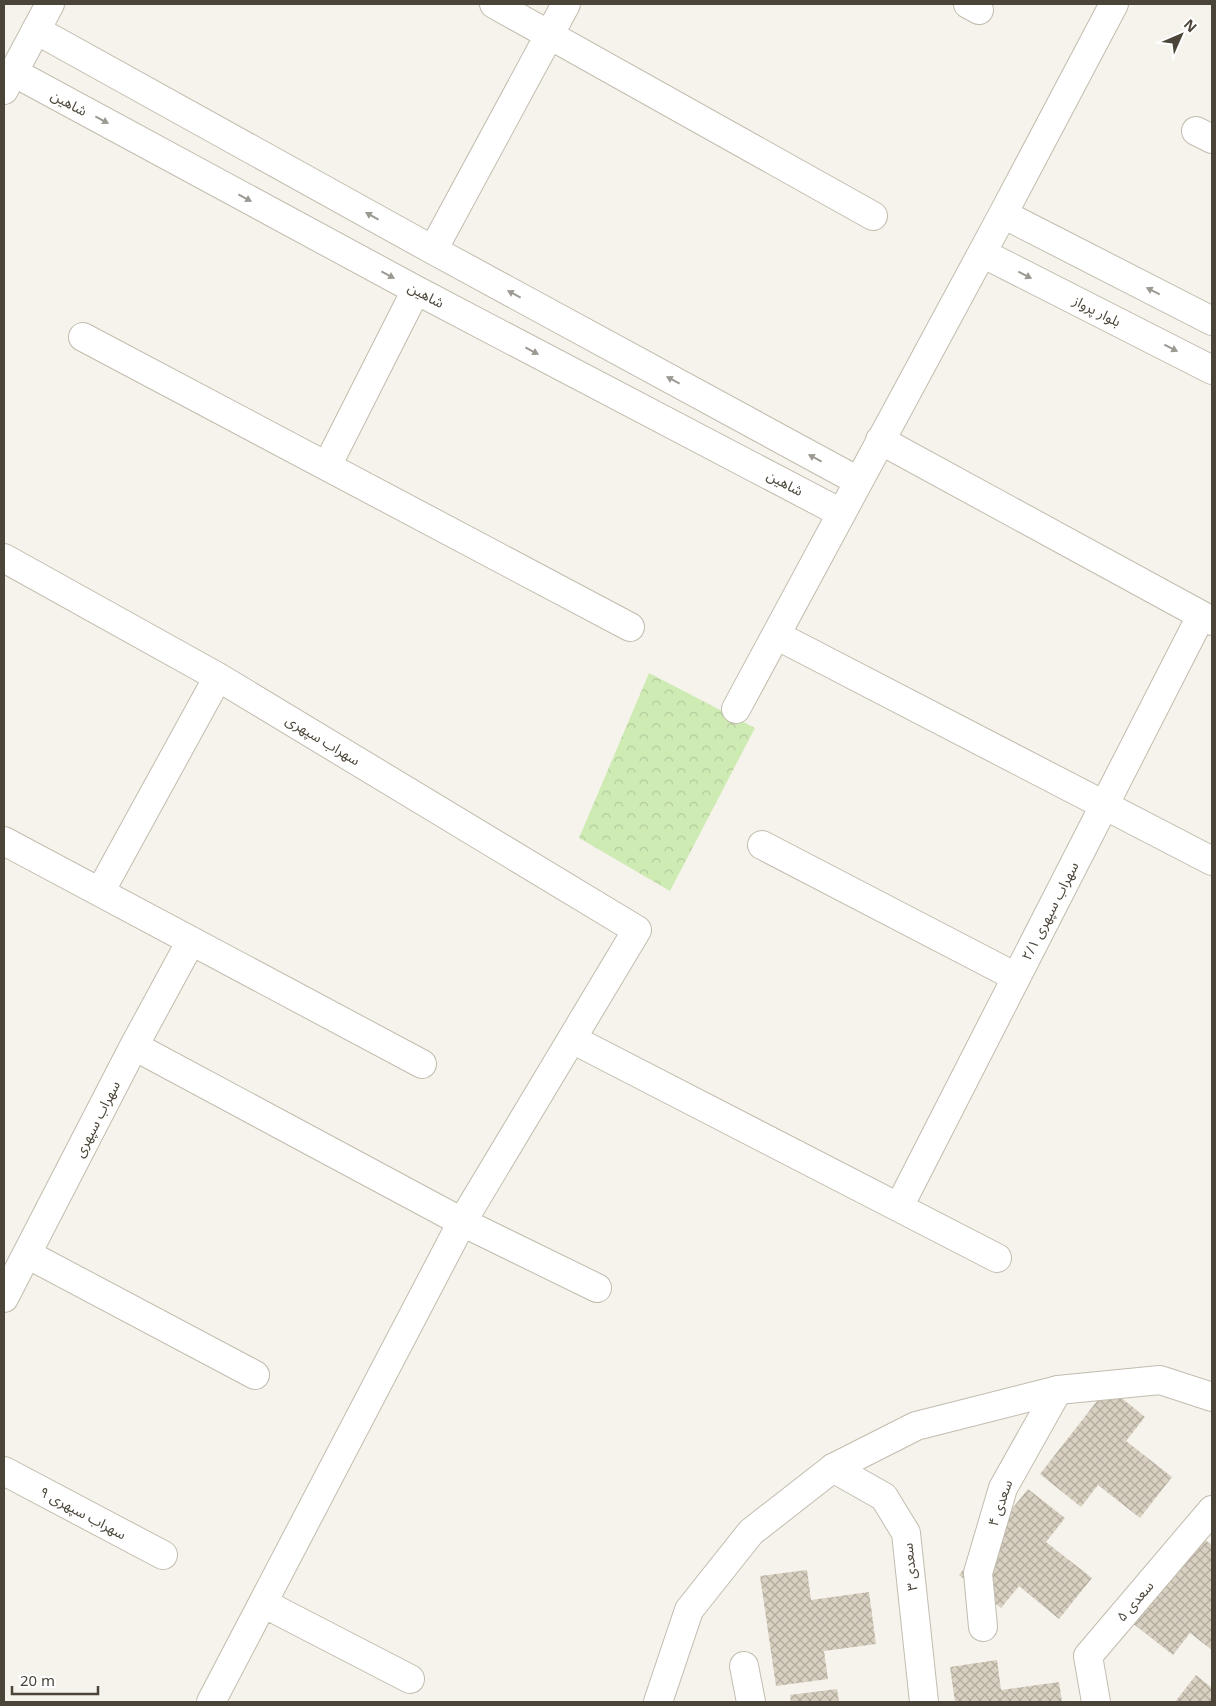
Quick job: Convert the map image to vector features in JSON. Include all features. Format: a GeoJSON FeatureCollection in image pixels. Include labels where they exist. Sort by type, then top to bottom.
{"type":"FeatureCollection","features":[{"type":"Feature","properties":{"kind":"street"},"geometry":{"type":"LineString","coordinates":[[8,81],[50,4]]}},
{"type":"Feature","properties":{"kind":"street"},"geometry":{"type":"LineString","coordinates":[[494,4],[873,216]]}},
{"type":"Feature","properties":{"kind":"street"},"geometry":{"type":"LineString","coordinates":[[433,250],[566,4]]}},
{"type":"Feature","properties":{"kind":"street"},"geometry":{"type":"LineString","coordinates":[[736,709],[1114,4]]}},
{"type":"Feature","properties":{"kind":"street"},"geometry":{"type":"LineString","coordinates":[[36,30],[433,250],[858,481]]}},
{"type":"Feature","properties":{"kind":"street","name":"شاهین"},"geometry":{"type":"LineString","coordinates":[[8,81],[416,290],[842,512]]}},
{"type":"Feature","properties":{"kind":"street"},"geometry":{"type":"LineString","coordinates":[[1003,214],[1212,321]]}},
{"type":"Feature","properties":{"kind":"street","name":"بلوار پرواز"},"geometry":{"type":"LineString","coordinates":[[982,253],[1212,370]]}},
{"type":"Feature","properties":{"kind":"street"},"geometry":{"type":"LineString","coordinates":[[327,466],[416,290]]}},
{"type":"Feature","properties":{"kind":"street"},"geometry":{"type":"LineString","coordinates":[[83,337],[630,627]]}},
{"type":"Feature","properties":{"kind":"street"},"geometry":{"type":"LineString","coordinates":[[880,440],[1207,619]]}},
{"type":"Feature","properties":{"kind":"street","name":"سهراب سپهری"},"geometry":{"type":"LineString","coordinates":[[4,558],[218,677],[637,930],[572,1039]]}},
{"type":"Feature","properties":{"kind":"street","name":"سهراب سپهری ۲/۱"},"geometry":{"type":"LineString","coordinates":[[899,1207],[1105,805],[1207,619]]}},
{"type":"Feature","properties":{"kind":"street"},"geometry":{"type":"LineString","coordinates":[[776,635],[1212,861]]}},
{"type":"Feature","properties":{"kind":"street"},"geometry":{"type":"LineString","coordinates":[[100,892],[218,677]]}},
{"type":"Feature","properties":{"kind":"street"},"geometry":{"type":"LineString","coordinates":[[4,841],[422,1064]]}},
{"type":"Feature","properties":{"kind":"street"},"geometry":{"type":"LineString","coordinates":[[762,845],[1016,977]]}},
{"type":"Feature","properties":{"kind":"street","name":"سهراب سپهری"},"geometry":{"type":"LineString","coordinates":[[4,1298],[134,1046],[192,941]]}},
{"type":"Feature","properties":{"kind":"street"},"geometry":{"type":"LineString","coordinates":[[211,1702],[462,1222],[572,1039],[997,1258]]}},
{"type":"Feature","properties":{"kind":"street"},"geometry":{"type":"LineString","coordinates":[[134,1046],[462,1222],[597,1288]]}},
{"type":"Feature","properties":{"kind":"street"},"geometry":{"type":"LineString","coordinates":[[27,1254],[255,1375]]}},
{"type":"Feature","properties":{"kind":"street"},"geometry":{"type":"LineString","coordinates":[[658,1702],[689,1610],[751,1532],[833,1468],[916,1426],[1058,1390],[1160,1380],[1212,1397]]}},
{"type":"Feature","properties":{"kind":"street","name":"سعدی ۴"},"geometry":{"type":"LineString","coordinates":[[983,1627],[978,1573],[1003,1488],[1058,1390]]}},
{"type":"Feature","properties":{"kind":"street","name":"سعدی ۳"},"geometry":{"type":"LineString","coordinates":[[833,1468],[884,1497],[906,1532],[924,1702]]}},
{"type":"Feature","properties":{"kind":"street","name":"سهراب سپهری ۹"},"geometry":{"type":"LineString","coordinates":[[4,1471],[163,1554]]}},
{"type":"Feature","properties":{"kind":"street","name":"سعدی ۵"},"geometry":{"type":"LineString","coordinates":[[1096,1702],[1088,1656],[1212,1510]]}},
{"type":"Feature","properties":{"kind":"street"},"geometry":{"type":"LineString","coordinates":[[263,1603],[410,1679]]}},
{"type":"Feature","properties":{"kind":"street"},"geometry":{"type":"LineString","coordinates":[[744,1666],[751,1702]]}},
{"type":"Feature","properties":{"kind":"green space"},"geometry":{"type":"Polygon","coordinates":[[[649,673],[755,728],[670,891],[579,838],[649,673]]]}},
{"type":"Feature","properties":{"kind":"building"},"geometry":{"type":"Polygon","coordinates":[[[1108,1387],[1145,1417],[1126,1441],[1172,1477],[1140,1518],[1098,1485],[1081,1507],[1040,1474],[1108,1387]]]}},
{"type":"Feature","properties":{"kind":"building"},"geometry":{"type":"Polygon","coordinates":[[[1028,1489],[1065,1518],[1046,1542],[1092,1578],[1059,1619],[1019,1586],[1001,1608],[959,1575],[1028,1489]]]}},
{"type":"Feature","properties":{"kind":"building"},"geometry":{"type":"Polygon","coordinates":[[[1200,1536],[1212,1545],[1212,1650],[1190,1633],[1173,1655],[1131,1622],[1200,1536]]]}},
{"type":"Feature","properties":{"kind":"building"},"geometry":{"type":"Polygon","coordinates":[[[807,1570],[811,1600],[869,1592],[876,1644],[824,1651],[828,1679],[776,1686],[760,1576],[807,1570]]]}},
{"type":"Feature","properties":{"kind":"building"},"geometry":{"type":"Polygon","coordinates":[[[997,1660],[1001,1690],[1059,1682],[1062,1702],[955,1702],[950,1667],[997,1660]]]}},
{"type":"Feature","properties":{"kind":"building"},"geometry":{"type":"Polygon","coordinates":[[[1196,1675],[1212,1688],[1212,1702],[1175,1702],[1196,1675]]]}},
{"type":"Feature","properties":{"kind":"building"},"geometry":{"type":"Polygon","coordinates":[[[837,1689],[839,1702],[791,1702],[790,1695],[837,1689]]]}}]}
